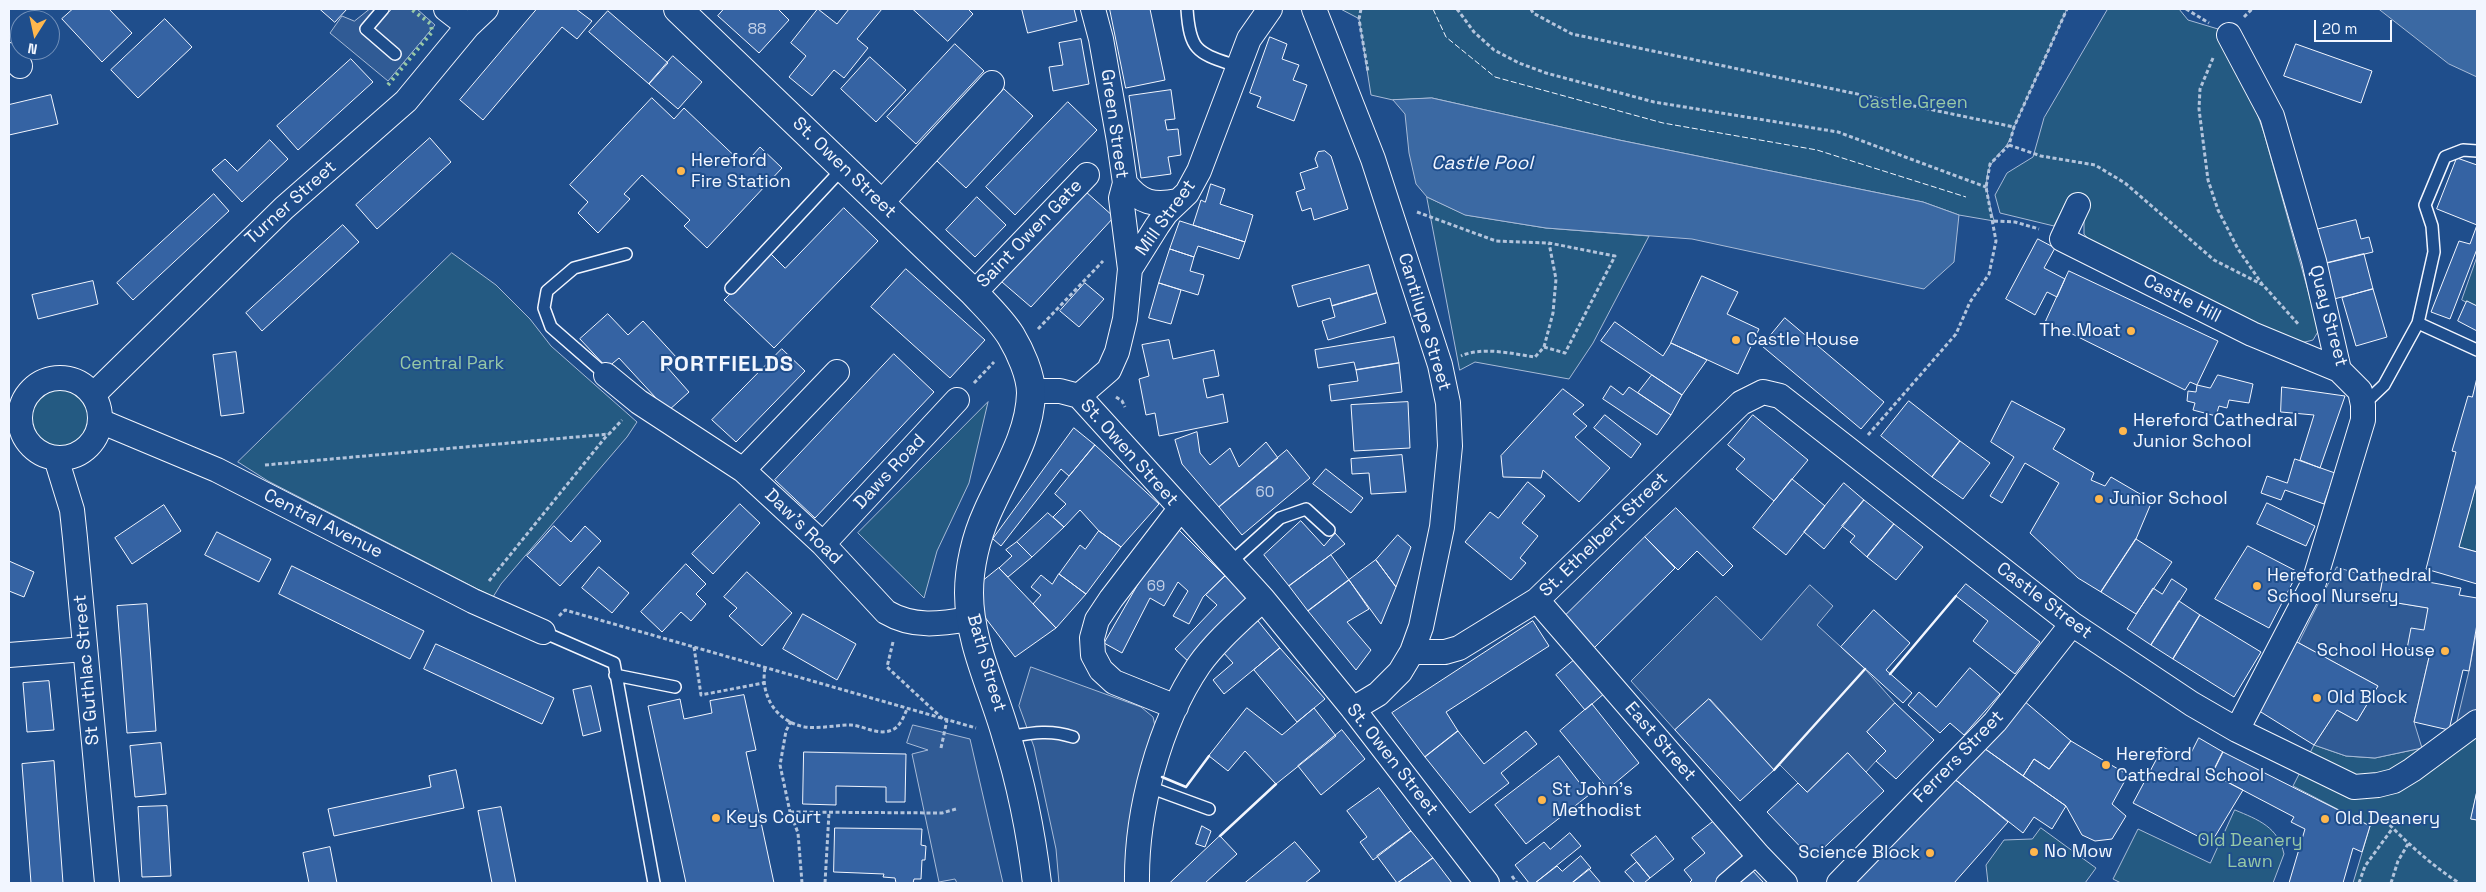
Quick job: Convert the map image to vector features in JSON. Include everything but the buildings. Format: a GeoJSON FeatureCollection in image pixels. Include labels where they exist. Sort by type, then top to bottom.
{"type":"FeatureCollection","features":[{"type":"Feature","properties":{"kind":"highway","name":"St. Owen Street"},"geometry":{"type":"LineString","coordinates":[[685,11],[1024,343],[1031,391]]}},
{"type":"Feature","properties":{"kind":"highway","name":"Bath Street"},"geometry":{"type":"LineString","coordinates":[[1031,391],[1028,418],[1021,439],[986,514],[978,539],[969,592],[970,619],[1007,737],[1022,796],[1037,883]]}},
{"type":"Feature","properties":{"kind":"street"},"geometry":{"type":"LineString","coordinates":[[446,9],[468,26]]}},
{"type":"Feature","properties":{"kind":"street","name":"Turner Street"},"geometry":{"type":"LineString","coordinates":[[93,395],[284,208],[406,101],[468,26],[486,9]]}},
{"type":"Feature","properties":{"kind":"street","name":"Green Street"},"geometry":{"type":"LineString","coordinates":[[1093,9],[1101,39],[1125,183],[1121,198],[1130,269]]}},
{"type":"Feature","properties":{"kind":"street","name":"Mill Street"},"geometry":{"type":"LineString","coordinates":[[1079,396],[1110,370],[1117,352],[1125,319],[1130,269],[1157,226],[1187,193],[1199,171],[1248,39],[1270,9]]}},
{"type":"Feature","properties":{"kind":"street","name":"Cantilupe Street"},"geometry":{"type":"LineString","coordinates":[[1314,9],[1373,159],[1440,365],[1448,412],[1450,446],[1442,526],[1421,627],[1412,652],[1400,672],[1378,694],[1353,709]]}},
{"type":"Feature","properties":{"kind":"street","name":"Quay Street"},"geometry":{"type":"LineString","coordinates":[[2229,35],[2272,116],[2314,261],[2339,370],[2360,391],[2363,404]]}},
{"type":"Feature","properties":{"kind":"street"},"geometry":{"type":"LineString","coordinates":[[881,203],[992,83]]}},
{"type":"Feature","properties":{"kind":"street","name":"Saint Owen Gate"},"geometry":{"type":"LineString","coordinates":[[974,293],[1087,175]]}},
{"type":"Feature","properties":{"kind":"street"},"geometry":{"type":"LineString","coordinates":[[1125,183],[1131,191],[1146,201],[1160,205],[1178,201]]}},
{"type":"Feature","properties":{"kind":"street"},"geometry":{"type":"LineString","coordinates":[[2062,239],[2078,205]]}},
{"type":"Feature","properties":{"kind":"street","name":"Castle Hill"},"geometry":{"type":"LineString","coordinates":[[2062,239],[2252,334],[2339,370]]}},
{"type":"Feature","properties":{"kind":"street"},"geometry":{"type":"LineString","coordinates":[[743,470],[837,372]]}},
{"type":"Feature","properties":{"kind":"street","name":"Daw's Road"},"geometry":{"type":"LineString","coordinates":[[606,375],[639,402],[743,470],[823,544],[872,598],[898,619],[918,624],[942,624],[970,619]]}},
{"type":"Feature","properties":{"kind":"street"},"geometry":{"type":"LineString","coordinates":[[59,378],[72,380],[84,385],[98,403],[100,421],[98,433],[91,444],[75,455],[56,458],[36,451],[16,441],[20,422],[17,394],[46,380],[59,378]]}},
{"type":"Feature","properties":{"kind":"street","name":"St. Owen Street"},"geometry":{"type":"LineString","coordinates":[[1031,391],[1060,392],[1079,396],[1263,599],[1353,709],[1487,883]]}},
{"type":"Feature","properties":{"kind":"street","name":"St. Ethelbert Street"},"geometry":{"type":"LineString","coordinates":[[1412,652],[1445,652],[1459,648],[1537,600],[1741,403],[1763,392],[1780,396]]}},
{"type":"Feature","properties":{"kind":"street","name":"Castle Street"},"geometry":{"type":"LineString","coordinates":[[1780,396],[2072,624],[2192,704],[2237,730],[2354,787]]}},
{"type":"Feature","properties":{"kind":"street","name":"Daws Road"},"geometry":{"type":"LineString","coordinates":[[823,544],[957,400]]}},
{"type":"Feature","properties":{"kind":"street"},"geometry":{"type":"LineString","coordinates":[[2237,730],[2314,582],[2363,420],[2363,404]]}},
{"type":"Feature","properties":{"kind":"street","name":"Central Avenue"},"geometry":{"type":"LineString","coordinates":[[100,421],[217,470],[473,601],[543,632]]}},
{"type":"Feature","properties":{"kind":"street","name":"St Guthlac Street"},"geometry":{"type":"LineString","coordinates":[[56,458],[72,510],[107,883]]}},
{"type":"Feature","properties":{"kind":"street"},"geometry":{"type":"LineString","coordinates":[[1176,707],[1114,682],[1101,670],[1093,655],[1092,638],[1097,620],[1106,606],[1180,509]]}},
{"type":"Feature","properties":{"kind":"street"},"geometry":{"type":"LineString","coordinates":[[1137,883],[1138,844],[1149,787],[1162,741],[1176,707],[1199,665],[1214,646],[1263,599]]}},
{"type":"Feature","properties":{"kind":"street","name":"East Street"},"geometry":{"type":"LineString","coordinates":[[1537,600],[1758,855],[1785,883]]}},
{"type":"Feature","properties":{"kind":"street","name":"Ferrers Street"},"geometry":{"type":"LineString","coordinates":[[1839,883],[1995,722],[2072,624]]}},
{"type":"Feature","properties":{"kind":"street"},"geometry":{"type":"LineString","coordinates":[[9,655],[85,649]]}},
{"type":"Feature","properties":{"kind":"street"},"geometry":{"type":"LineString","coordinates":[[2354,787],[2378,785],[2394,781],[2477,722]]}},
{"type":"Feature","properties":{"kind":"street"},"geometry":{"type":"LineString","coordinates":[[1725,883],[1758,855]]}},
{"type":"Feature","properties":{"kind":"lane"},"geometry":{"type":"LineString","coordinates":[[383,9],[366,30],[395,54]]}},
{"type":"Feature","properties":{"kind":"lane"},"geometry":{"type":"LineString","coordinates":[[1187,9],[1189,35],[1198,51],[1239,67]]}},
{"type":"Feature","properties":{"kind":"lane"},"geometry":{"type":"LineString","coordinates":[[2363,404],[2384,385],[2418,323],[2434,252],[2432,226],[2424,205],[2445,157],[2464,150],[2477,151]]}},
{"type":"Feature","properties":{"kind":"lane"},"geometry":{"type":"LineString","coordinates":[[731,288],[844,167]]}},
{"type":"Feature","properties":{"kind":"lane"},"geometry":{"type":"LineString","coordinates":[[606,375],[551,327],[544,308],[547,291],[574,268],[626,254]]}},
{"type":"Feature","properties":{"kind":"lane"},"geometry":{"type":"LineString","coordinates":[[2418,323],[2477,350]]}},
{"type":"Feature","properties":{"kind":"lane"},"geometry":{"type":"LineString","coordinates":[[1230,563],[1280,518],[1306,510],[1329,530]]}},
{"type":"Feature","properties":{"kind":"lane"},"geometry":{"type":"LineString","coordinates":[[543,632],[614,664],[654,883]]}},
{"type":"Feature","properties":{"kind":"lane"},"geometry":{"type":"LineString","coordinates":[[616,675],[675,687]]}},
{"type":"Feature","properties":{"kind":"lane"},"geometry":{"type":"LineString","coordinates":[[1007,737],[1042,732],[1058,732],[1073,738]]}},
{"type":"Feature","properties":{"kind":"lane"},"geometry":{"type":"LineString","coordinates":[[1149,787],[1210,809]]}},
{"type":"Feature","properties":{"kind":"path"},"geometry":{"type":"LineString","coordinates":[[1457,9],[1474,32],[1494,50],[1519,64],[1654,102],[1838,132],[1986,188]]}},
{"type":"Feature","properties":{"kind":"path"},"geometry":{"type":"LineString","coordinates":[[1531,9],[1533,13],[1572,34],[2014,127]]}},
{"type":"Feature","properties":{"kind":"path"},"geometry":{"type":"LineString","coordinates":[[1852,452],[1956,334],[1970,302],[1989,274],[1996,241],[1994,221],[1986,188],[1990,164],[2009,145],[2014,127],[2067,9]]}},
{"type":"Feature","properties":{"kind":"path"},"geometry":{"type":"LineString","coordinates":[[2229,35],[2216,52],[2200,89],[2199,109],[2208,180],[2218,210],[2238,249],[2263,284],[2300,326]]}},
{"type":"Feature","properties":{"kind":"path"},"geometry":{"type":"LineString","coordinates":[[2009,145],[2041,156],[2095,165],[2125,183],[2214,260],[2263,284]]}},
{"type":"Feature","properties":{"kind":"path"},"geometry":{"type":"LineString","coordinates":[[1386,198],[1496,242],[1549,242],[1615,256],[1565,353],[1544,347]]}},
{"type":"Feature","properties":{"kind":"path"},"geometry":{"type":"LineString","coordinates":[[1994,221],[2015,222],[2062,239]]}},
{"type":"Feature","properties":{"kind":"path"},"geometry":{"type":"LineString","coordinates":[[957,400],[996,360],[1024,343],[1126,237]]}},
{"type":"Feature","properties":{"kind":"path"},"geometry":{"type":"LineString","coordinates":[[1440,365],[1470,352],[1499,352],[1536,357],[1544,347],[1553,312],[1556,279],[1549,242]]}},
{"type":"Feature","properties":{"kind":"path"},"geometry":{"type":"LineString","coordinates":[[473,601],[609,434],[639,402]]}},
{"type":"Feature","properties":{"kind":"path"},"geometry":{"type":"LineString","coordinates":[[217,470],[609,434]]}},
{"type":"Feature","properties":{"kind":"path"},"geometry":{"type":"LineString","coordinates":[[543,632],[565,610],[1007,737]]}},
{"type":"Feature","properties":{"kind":"path"},"geometry":{"type":"LineString","coordinates":[[898,619],[887,666],[945,720]]}},
{"type":"Feature","properties":{"kind":"path"},"geometry":{"type":"LineString","coordinates":[[694,647],[700,695],[763,683]]}},
{"type":"Feature","properties":{"kind":"path"},"geometry":{"type":"LineString","coordinates":[[765,668],[764,694],[773,708],[791,722],[806,727],[852,725],[878,732],[893,730],[902,720],[907,709]]}},
{"type":"Feature","properties":{"kind":"path"},"geometry":{"type":"LineString","coordinates":[[941,748],[945,720]]}},
{"type":"Feature","properties":{"kind":"path"},"geometry":{"type":"LineString","coordinates":[[791,722],[786,731],[780,765],[790,812],[798,833],[802,883]]}},
{"type":"Feature","properties":{"kind":"path"},"geometry":{"type":"LineString","coordinates":[[2354,787],[2408,844],[2431,865],[2459,883]]}},
{"type":"Feature","properties":{"kind":"path"},"geometry":{"type":"LineString","coordinates":[[790,812],[942,813],[956,809]]}},
{"type":"Feature","properties":{"kind":"path"},"geometry":{"type":"LineString","coordinates":[[825,883],[829,813]]}},
{"type":"Feature","properties":{"kind":"path"},"geometry":{"type":"LineString","coordinates":[[2360,883],[2365,866],[2392,829]]}},
{"type":"Feature","properties":{"kind":"path"},"geometry":{"type":"LineString","coordinates":[[2391,883],[2398,860],[2408,844]]}},
{"type":"Feature","properties":{"kind":"green space","name":"Castle Green"},"geometry":{"type":"Polygon","coordinates":[[[1341,9],[2067,9],[2014,127],[2010,140],[1989,169],[1987,192],[1994,221],[1959,215],[1923,202],[1619,140],[1432,98],[1393,100],[1371,95],[1359,19],[1341,9]]]}},
{"type":"Feature","properties":{"kind":"green space"},"geometry":{"type":"Polygon","coordinates":[[[2108,9],[2179,9],[2188,20],[2228,32],[2227,57],[2251,96],[2264,133],[2319,330],[2313,340],[2301,343],[2252,324],[2094,246],[2084,234],[2084,205],[2069,196],[2054,226],[2000,213],[1995,195],[2007,173],[2033,157],[2044,118],[2108,9]]]}},
{"type":"Feature","properties":{"kind":"green space"},"geometry":{"type":"Polygon","coordinates":[[[1427,197],[1466,215],[1546,228],[1649,236],[1593,343],[1569,379],[1475,362],[1460,370],[1427,197]]]}},
{"type":"Feature","properties":{"kind":"green space","name":"Central Park"},"geometry":{"type":"Polygon","coordinates":[[[452,253],[496,285],[530,319],[551,346],[637,422],[627,437],[501,584],[493,597],[268,481],[238,462],[452,253]]]}},
{"type":"Feature","properties":{"kind":"green space"},"geometry":{"type":"Polygon","coordinates":[[[2477,257],[2477,308],[2462,300],[2477,257]]]}},
{"type":"Feature","properties":{"kind":"green space"},"geometry":{"type":"Polygon","coordinates":[[[60,378],[75,381],[88,390],[97,403],[100,418],[97,433],[88,446],[75,455],[60,458],[45,455],[32,446],[23,433],[20,418],[23,403],[32,390],[45,381],[60,378]]]}},
{"type":"Feature","properties":{"kind":"green space"},"geometry":{"type":"Polygon","coordinates":[[[988,402],[969,483],[937,551],[924,598],[858,533],[988,402]]]}},
{"type":"Feature","properties":{"kind":"green space"},"geometry":{"type":"Polygon","coordinates":[[[2477,482],[2477,552],[2459,547],[2477,482]]]}},
{"type":"Feature","properties":{"kind":"green space"},"geometry":{"type":"Polygon","coordinates":[[[2477,735],[2477,791],[2471,819],[2477,820],[2477,883],[2353,883],[2370,826],[2293,786],[2314,745],[2346,756],[2375,758],[2422,748],[2450,750],[2477,735]]]}},
{"type":"Feature","properties":{"kind":"green space","name":"Old Deanery Lawn"},"geometry":{"type":"Polygon","coordinates":[[[2235,810],[2259,821],[2277,837],[2284,854],[2273,883],[2121,883],[2113,879],[2138,829],[2210,863],[2235,810]]]}},
{"type":"Feature","properties":{"kind":"green space","name":"No Mow"},"geometry":{"type":"Polygon","coordinates":[[[2041,828],[2096,868],[2085,883],[1988,883],[1986,865],[2004,840],[2032,839],[2041,828]]]}},
{"type":"Feature","properties":{"kind":"shaded area"},"geometry":{"type":"Polygon","coordinates":[[[370,9],[387,9],[389,12],[392,9],[417,9],[435,25],[388,81],[330,33],[342,16],[354,21],[370,9]]]}},
{"type":"Feature","properties":{"kind":"shaded area"},"geometry":{"type":"Polygon","coordinates":[[[2337,567],[2382,582],[2380,600],[2428,608],[2430,653],[2414,722],[2422,748],[2375,758],[2346,756],[2314,745],[2337,710],[2357,721],[2378,686],[2299,643],[2337,567]]]}},
{"type":"Feature","properties":{"kind":"shaded area"},"geometry":{"type":"Polygon","coordinates":[[[1810,585],[1833,606],[1817,625],[1865,669],[1895,703],[1867,732],[1886,751],[1866,772],[1847,753],[1807,792],[1780,765],[1774,770],[1710,699],[1675,730],[1631,681],[1716,596],[1761,640],[1810,585]]]}},
{"type":"Feature","properties":{"kind":"shaded area"},"geometry":{"type":"Polygon","coordinates":[[[2477,629],[2477,735],[2450,750],[2469,671],[2477,629]]]}},
{"type":"Feature","properties":{"kind":"shaded area"},"geometry":{"type":"Polygon","coordinates":[[[1031,667],[1141,707],[1153,717],[1157,735],[1131,883],[1059,883],[1056,849],[1034,747],[1019,706],[1031,667]]]}},
{"type":"Feature","properties":{"kind":"shaded area"},"geometry":{"type":"Polygon","coordinates":[[[913,725],[970,739],[1003,883],[957,883],[955,879],[939,882],[912,754],[928,750],[907,743],[913,725]]]}},
{"type":"Feature","properties":{"kind":"water"},"geometry":{"type":"Polygon","coordinates":[[[2379,9],[2477,9],[2477,77],[2449,64],[2379,9]]]}},
{"type":"Feature","properties":{"kind":"water","name":"Castle Pool"},"geometry":{"type":"Polygon","coordinates":[[[1432,98],[1619,140],[1923,202],[1959,215],[1954,262],[1924,289],[1692,239],[1546,228],[1465,215],[1427,197],[1416,184],[1409,153],[1405,114],[1393,100],[1432,98]]]}},
{"type":"Feature","properties":{"kind":"hedge"},"geometry":{"type":"LineString","coordinates":[[388,85],[432,32],[431,24],[411,9]]}},
{"type":"Feature","properties":{"kind":"fence"},"geometry":{"type":"LineString","coordinates":[[1433,9],[1446,37],[1495,77],[1663,123],[1817,150],[1966,197]]}},
{"type":"Feature","properties":{"kind":"wall"},"geometry":{"type":"LineString","coordinates":[[1890,674],[1956,596]]}},
{"type":"Feature","properties":{"kind":"wall"},"geometry":{"type":"LineString","coordinates":[[1774,770],[1865,669]]}},
{"type":"Feature","properties":{"kind":"wall"},"geometry":{"type":"LineString","coordinates":[[1162,777],[1186,787],[1209,756]]}},
{"type":"Feature","properties":{"kind":"wall"},"geometry":{"type":"LineString","coordinates":[[1220,836],[1276,784]]}},
{"type":"Feature","properties":{"kind":"place","name":"Hereford Fire Station"},"geometry":{"type":"Point","coordinates":[681,171]}},
{"type":"Feature","properties":{"kind":"place","name":"The Moat"},"geometry":{"type":"Point","coordinates":[2131,331]}},
{"type":"Feature","properties":{"kind":"place","name":"Castle House"},"geometry":{"type":"Point","coordinates":[1736,340]}},
{"type":"Feature","properties":{"kind":"place","name":"Hereford Cathedral Junior School"},"geometry":{"type":"Point","coordinates":[2123,431]}},
{"type":"Feature","properties":{"kind":"place","name":"Junior School"},"geometry":{"type":"Point","coordinates":[2099,499]}},
{"type":"Feature","properties":{"kind":"place","name":"Hereford Cathedral School Nursery"},"geometry":{"type":"Point","coordinates":[2257,586]}},
{"type":"Feature","properties":{"kind":"place","name":"School House"},"geometry":{"type":"Point","coordinates":[2445,651]}},
{"type":"Feature","properties":{"kind":"place","name":"Old Block"},"geometry":{"type":"Point","coordinates":[2317,698]}},
{"type":"Feature","properties":{"kind":"place","name":"Hereford Cathedral School"},"geometry":{"type":"Point","coordinates":[2106,765]}},
{"type":"Feature","properties":{"kind":"place","name":"St John's Methodist"},"geometry":{"type":"Point","coordinates":[1542,800]}},
{"type":"Feature","properties":{"kind":"place","name":"Keys Court"},"geometry":{"type":"Point","coordinates":[716,818]}},
{"type":"Feature","properties":{"kind":"place","name":"Old Deanery"},"geometry":{"type":"Point","coordinates":[2325,819]}},
{"type":"Feature","properties":{"kind":"place","name":"No Mow"},"geometry":{"type":"Point","coordinates":[2034,852]}},
{"type":"Feature","properties":{"kind":"place","name":"Science Block"},"geometry":{"type":"Point","coordinates":[1930,853]}},
{"type":"Feature","properties":{"kind":"district","name":"PORTFIELDS"},"geometry":{"type":"Point","coordinates":[727,365]}}]}
